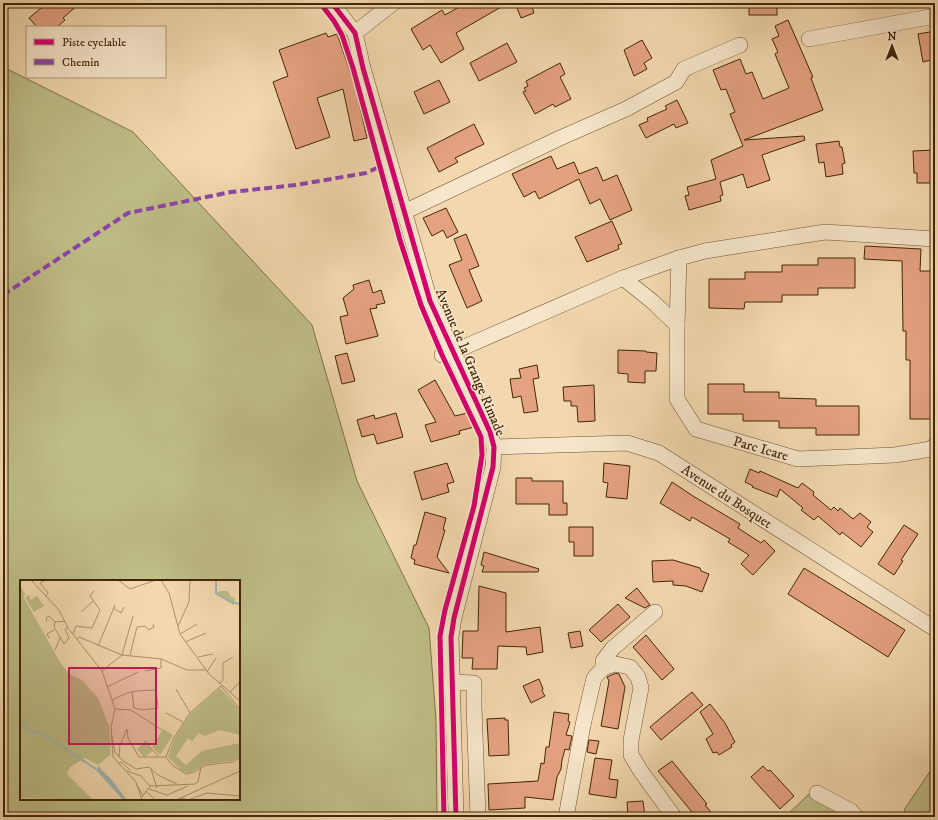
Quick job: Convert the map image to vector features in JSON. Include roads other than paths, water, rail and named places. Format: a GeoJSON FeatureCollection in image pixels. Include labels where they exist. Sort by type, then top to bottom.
{"type":"FeatureCollection","features":[{"type":"Feature","properties":{"kind":"street"},"geometry":{"type":"LineString","coordinates":[[332,3],[355,33],[393,3]]}},
{"type":"Feature","properties":{"kind":"street"},"geometry":{"type":"LineString","coordinates":[[809,39],[935,16]]}},
{"type":"Feature","properties":{"kind":"street","name":"Avenue de la Grange Rimade"},"geometry":{"type":"LineString","coordinates":[[355,33],[430,302],[448,353],[490,432],[494,447],[493,467],[454,618],[451,636],[456,817]]}},
{"type":"Feature","properties":{"kind":"street"},"geometry":{"type":"LineString","coordinates":[[404,212],[626,109],[676,82],[684,69],[740,45]]}},
{"type":"Feature","properties":{"kind":"street"},"geometry":{"type":"LineString","coordinates":[[448,353],[623,278],[679,258],[705,251],[825,232],[935,239]]}},
{"type":"Feature","properties":{"kind":"street","name":"Parc Icare"},"geometry":{"type":"LineString","coordinates":[[679,258],[677,400],[696,430],[798,459],[896,455],[931,449],[935,445]]}},
{"type":"Feature","properties":{"kind":"street"},"geometry":{"type":"LineString","coordinates":[[623,278],[653,302],[677,325]]}},
{"type":"Feature","properties":{"kind":"street","name":"Avenue du Bosquet"},"geometry":{"type":"LineString","coordinates":[[494,447],[627,444],[658,453],[935,629]]}},
{"type":"Feature","properties":{"kind":"street"},"geometry":{"type":"LineString","coordinates":[[604,668],[603,660],[613,648],[655,612]]}},
{"type":"Feature","properties":{"kind":"street"},"geometry":{"type":"LineString","coordinates":[[566,817],[583,724],[594,678],[604,668],[615,664],[630,667],[638,677],[641,688],[631,740],[631,755],[674,817]]}},
{"type":"Feature","properties":{"kind":"street"},"geometry":{"type":"LineString","coordinates":[[453,682],[474,683],[478,817]]}},
{"type":"Feature","properties":{"kind":"street"},"geometry":{"type":"LineString","coordinates":[[817,793],[851,811],[856,817]]}}]}
